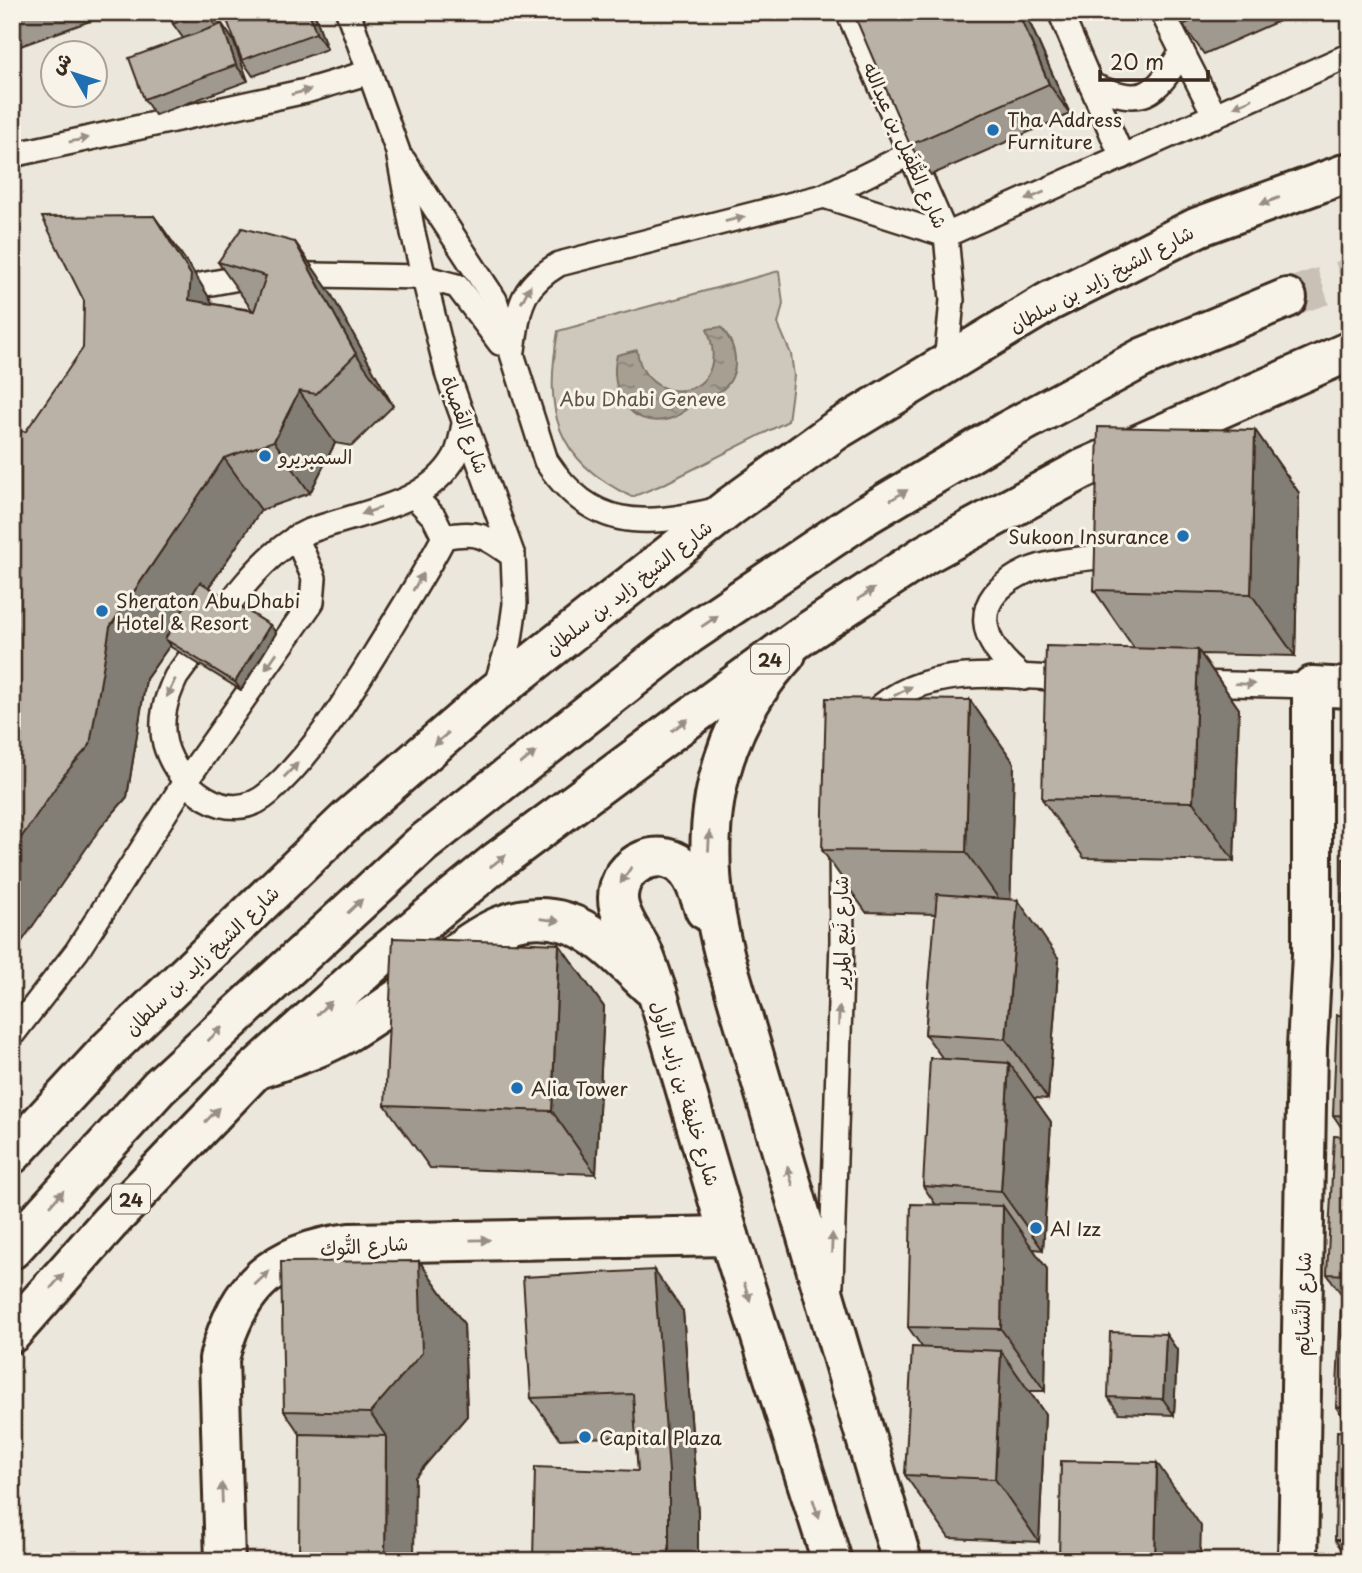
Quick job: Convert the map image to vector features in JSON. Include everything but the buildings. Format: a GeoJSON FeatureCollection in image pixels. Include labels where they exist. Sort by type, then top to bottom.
{"type":"FeatureCollection","features":[{"type":"Feature","properties":{"kind":"main road","name":"شارع الشيخ زايد بن سلطان"},"geometry":{"type":"LineString","coordinates":[[12,1154],[110,1048],[347,820],[493,694],[731,506],[835,432],[1049,301],[1198,227],[1344,170]]}},
{"type":"Feature","properties":{"kind":"main road"},"geometry":{"type":"LineString","coordinates":[[12,1249],[159,1087],[421,845],[688,635],[866,515],[1007,431],[1144,357],[1287,298]]}},
{"type":"Feature","properties":{"kind":"main road","name":"24"},"geometry":{"type":"LineString","coordinates":[[12,1333],[109,1223],[255,1070],[379,958],[496,862],[803,635],[926,554],[1083,469],[1350,351]]}},
{"type":"Feature","properties":{"kind":"main road"},"geometry":{"type":"LineString","coordinates":[[803,635],[755,694],[723,763],[708,840],[709,880],[725,957],[902,1561]]}},
{"type":"Feature","properties":{"kind":"main road"},"geometry":{"type":"LineString","coordinates":[[1311,686],[1350,688]]}},
{"type":"Feature","properties":{"kind":"main road","name":"شارع النَّسَائِم"},"geometry":{"type":"LineString","coordinates":[[1298,1561],[1323,1047],[1312,955],[1311,686]]}},
{"type":"Feature","properties":{"kind":"main road"},"geometry":{"type":"LineString","coordinates":[[657,992],[642,952],[623,918],[618,897],[625,873],[643,859],[665,858],[688,872],[725,957]]}},
{"type":"Feature","properties":{"kind":"main road","name":"شارع خليفة بن زايد الأول"},"geometry":{"type":"LineString","coordinates":[[255,1070],[347,1033],[413,987],[470,941],[499,926],[524,919],[546,918],[581,928],[657,992],[729,1236],[832,1561]]}},
{"type":"Feature","properties":{"kind":"main road"},"geometry":{"type":"LineString","coordinates":[[12,1129],[110,1048]]}},
{"type":"Feature","properties":{"kind":"main road","name":"شارع التُّوك"},"geometry":{"type":"LineString","coordinates":[[225,1561],[219,1359],[227,1328],[242,1300],[262,1276],[289,1258],[318,1247],[349,1242],[729,1236]]}},
{"type":"Feature","properties":{"kind":"lane","name":"شارع القَصباة"},"geometry":{"type":"LineString","coordinates":[[348,12],[398,152],[423,277],[447,376],[513,556],[514,616],[510,640],[493,694]]}},
{"type":"Feature","properties":{"kind":"lane","name":"شارع الطُّفَيل بن عبدالله"},"geometry":{"type":"LineString","coordinates":[[848,12],[946,235],[952,300],[946,364]]}},
{"type":"Feature","properties":{"kind":"lane"},"geometry":{"type":"LineString","coordinates":[[1060,12],[1122,157]]}},
{"type":"Feature","properties":{"kind":"lane"},"geometry":{"type":"LineString","coordinates":[[1162,12],[1215,116]]}},
{"type":"Feature","properties":{"kind":"lane"},"geometry":{"type":"LineString","coordinates":[[1091,85],[1123,97],[1144,95],[1164,82],[1182,51]]}},
{"type":"Feature","properties":{"kind":"lane"},"geometry":{"type":"LineString","coordinates":[[824,196],[946,235],[1350,55]]}},
{"type":"Feature","properties":{"kind":"lane"},"geometry":{"type":"LineString","coordinates":[[12,155],[306,91],[370,72]]}},
{"type":"Feature","properties":{"kind":"lane","name":"شارع القَصباة"},"geometry":{"type":"LineString","coordinates":[[398,152],[495,300],[511,360],[546,461],[561,483],[582,503],[632,522],[688,516],[731,506]]}},
{"type":"Feature","properties":{"kind":"lane"},"geometry":{"type":"LineString","coordinates":[[511,360],[520,302],[528,287],[559,264],[824,196],[909,154]]}},
{"type":"Feature","properties":{"kind":"lane"},"geometry":{"type":"LineString","coordinates":[[201,285],[261,274],[423,277],[457,286],[511,360]]}},
{"type":"Feature","properties":{"kind":"lane"},"geometry":{"type":"LineString","coordinates":[[465,420],[456,455],[442,474],[414,496],[331,522],[296,537],[264,564],[176,677],[166,697],[163,720],[165,742],[172,763],[186,782],[207,799],[233,808],[252,804],[268,794],[306,755],[340,711],[444,537],[468,532],[485,536],[513,556]]}},
{"type":"Feature","properties":{"kind":"lane"},"geometry":{"type":"LineString","coordinates":[[414,496],[434,517],[444,537]]}},
{"type":"Feature","properties":{"kind":"lane"},"geometry":{"type":"LineString","coordinates":[[12,1035],[77,951],[186,782],[312,602],[314,578],[296,537]]}},
{"type":"Feature","properties":{"kind":"lane"},"geometry":{"type":"LineString","coordinates":[[1024,678],[1001,660],[987,637],[985,612],[999,589],[1028,571],[1113,555]]}},
{"type":"Feature","properties":{"kind":"lane"},"geometry":{"type":"LineString","coordinates":[[855,737],[878,707],[902,690],[928,680],[957,676],[1092,680]]}},
{"type":"Feature","properties":{"kind":"lane"},"geometry":{"type":"LineString","coordinates":[[1174,682],[1311,686]]}},
{"type":"Feature","properties":{"kind":"lane","name":"شارع نَبع المرِير"},"geometry":{"type":"LineString","coordinates":[[830,1312],[842,941],[840,822]]}},
{"type":"Feature","properties":{"kind":"green space","name":"Abu Dhabi Geneve"},"geometry":{"type":"Polygon","coordinates":[[[779,271],[783,304],[778,324],[791,354],[794,376],[788,421],[664,484],[632,497],[586,466],[571,449],[560,430],[555,409],[554,360],[558,331],[779,271]]]}},
{"type":"Feature","properties":{"kind":"water"},"geometry":{"type":"Polygon","coordinates":[[[721,327],[732,344],[735,363],[730,381],[723,389],[712,396],[701,398],[679,415],[669,419],[655,421],[643,418],[633,413],[625,404],[616,381],[617,355],[637,350],[643,370],[655,383],[670,390],[686,390],[699,384],[709,371],[713,353],[707,329],[721,327]]]}},
{"type":"Feature","properties":{"kind":"tunnel"},"geometry":{"type":"LineString","coordinates":[[1287,298],[1350,277]]}},
{"type":"Feature","properties":{"kind":"place","name":"Tha Address Furniture"},"geometry":{"type":"Point","coordinates":[993,130]}},
{"type":"Feature","properties":{"kind":"place","name":"السمبريرو"},"geometry":{"type":"Point","coordinates":[265,456]}},
{"type":"Feature","properties":{"kind":"place","name":"Sukoon Insurance"},"geometry":{"type":"Point","coordinates":[1183,536]}},
{"type":"Feature","properties":{"kind":"place","name":"Sheraton Abu Dhabi Hotel & Resort"},"geometry":{"type":"Point","coordinates":[102,611]}},
{"type":"Feature","properties":{"kind":"place","name":"Alia Tower"},"geometry":{"type":"Point","coordinates":[517,1088]}},
{"type":"Feature","properties":{"kind":"place","name":"Al Izz"},"geometry":{"type":"Point","coordinates":[1036,1228]}},
{"type":"Feature","properties":{"kind":"place","name":"Capital Plaza"},"geometry":{"type":"Point","coordinates":[585,1437]}}]}
